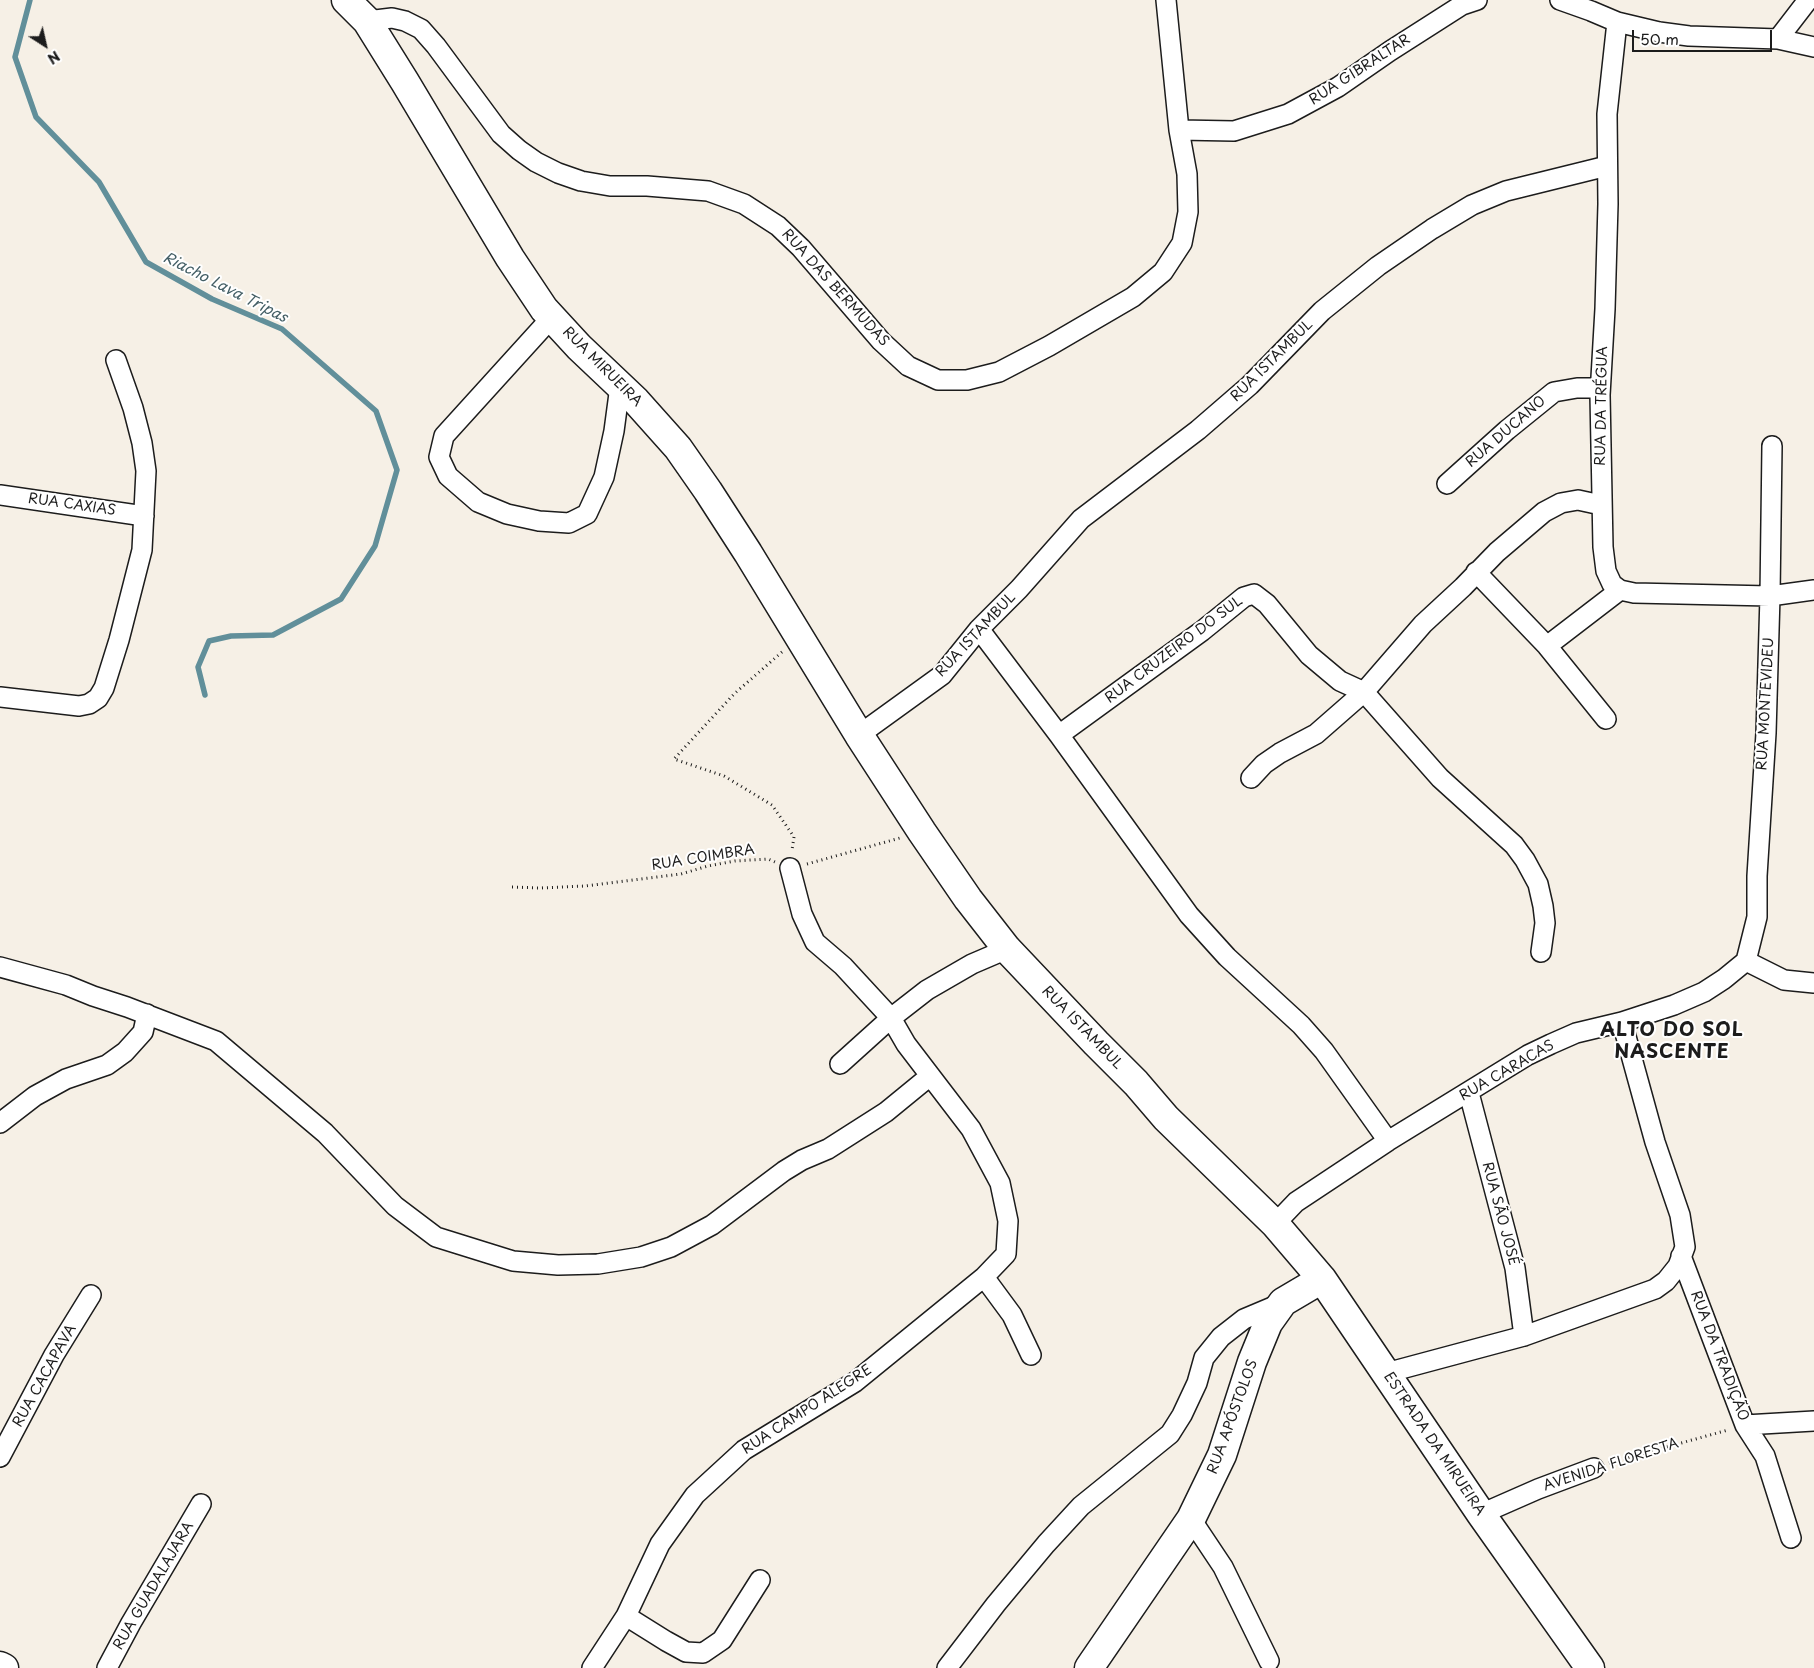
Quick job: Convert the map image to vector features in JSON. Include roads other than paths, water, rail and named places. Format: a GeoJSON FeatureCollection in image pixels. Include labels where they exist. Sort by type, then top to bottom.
{"type":"FeatureCollection","features":[{"type":"Feature","properties":{"kind":"main road","name":"RUA MIRUEIRA"},"geometry":{"type":"LineString","coordinates":[[346,0],[367,21],[510,258],[544,309],[579,347],[636,401],[678,448],[748,553],[858,735]]}},
{"type":"Feature","properties":{"kind":"main road","name":"RUA ISTAMBUL"},"geometry":{"type":"LineString","coordinates":[[858,735],[968,899],[1007,949],[1136,1083],[1166,1118],[1275,1224]]}},
{"type":"Feature","properties":{"kind":"main road","name":"ESTRADA DA MIRUEIRA"},"geometry":{"type":"LineString","coordinates":[[1275,1224],[1322,1278],[1481,1514],[1590,1668]]}},
{"type":"Feature","properties":{"kind":"main road","name":"RUA APÓSTOLOS"},"geometry":{"type":"LineString","coordinates":[[1089,1668],[1191,1519],[1222,1455],[1252,1362],[1268,1323],[1284,1302],[1322,1278]]}},
{"type":"Feature","properties":{"kind":"main road"},"geometry":{"type":"LineString","coordinates":[[0,1666],[4,1668]]}},
{"type":"Feature","properties":{"kind":"street","name":"RUA DAS BERMUDAS"},"geometry":{"type":"LineString","coordinates":[[367,21],[392,18],[405,21],[420,29],[436,46],[501,134],[536,162],[558,173],[581,181],[610,186],[647,186],[708,191],[744,204],[778,226],[801,248],[881,341],[908,366],[938,380],[967,380],[999,372],[1049,346],[1133,297],[1162,272],[1182,243],[1188,212],[1187,174],[1179,130],[1166,0]]}},
{"type":"Feature","properties":{"kind":"street","name":"RUA GIBRALTAR"},"geometry":{"type":"LineString","coordinates":[[1179,130],[1234,131],[1288,114],[1338,87],[1462,5],[1477,0]]}},
{"type":"Feature","properties":{"kind":"street"},"geometry":{"type":"LineString","coordinates":[[1560,0],[1617,22],[1659,32],[1689,36],[1778,39],[1814,47]]}},
{"type":"Feature","properties":{"kind":"street"},"geometry":{"type":"LineString","coordinates":[[1778,39],[1808,0]]}},
{"type":"Feature","properties":{"kind":"street","name":"RUA DA TRÉGUA"},"geometry":{"type":"LineString","coordinates":[[1617,22],[1607,114],[1608,204],[1605,309],[1600,388],[1602,547],[1606,571],[1612,584],[1620,590]]}},
{"type":"Feature","properties":{"kind":"street","name":"RUA ISTAMBUL"},"geometry":{"type":"LineString","coordinates":[[858,735],[942,675],[979,629],[1081,519],[1198,430],[1250,385],[1322,311],[1378,266],[1472,205],[1506,191],[1607,166]]}},
{"type":"Feature","properties":{"kind":"street"},"geometry":{"type":"LineString","coordinates":[[552,317],[444,436],[439,457],[448,476],[478,502],[507,514],[539,521],[570,523],[587,514],[604,477],[614,431],[620,386]]}},
{"type":"Feature","properties":{"kind":"street"},"geometry":{"type":"LineString","coordinates":[[0,696],[79,706],[89,704],[98,698],[104,688],[119,640],[142,550],[146,471],[142,443],[133,408],[116,360]]}},
{"type":"Feature","properties":{"kind":"street","name":"RUA DUCANO"},"geometry":{"type":"LineString","coordinates":[[1447,484],[1507,430],[1554,392],[1577,388],[1600,388]]}},
{"type":"Feature","properties":{"kind":"street","name":"RUA MONTEVIDEU"},"geometry":{"type":"LineString","coordinates":[[1746,961],[1757,917],[1757,876],[1766,733],[1772,446]]}},
{"type":"Feature","properties":{"kind":"street","name":"RUA CAXIAS"},"geometry":{"type":"LineString","coordinates":[[0,495],[144,516]]}},
{"type":"Feature","properties":{"kind":"street"},"geometry":{"type":"LineString","coordinates":[[1251,778],[1264,764],[1280,753],[1316,734],[1364,692],[1423,624],[1497,552],[1544,512],[1561,503],[1578,500],[1601,505]]}},
{"type":"Feature","properties":{"kind":"street"},"geometry":{"type":"LineString","coordinates":[[1476,572],[1547,646],[1606,719]]}},
{"type":"Feature","properties":{"kind":"street"},"geometry":{"type":"LineString","coordinates":[[1547,646],[1620,590],[1634,593],[1770,596],[1814,590]]}},
{"type":"Feature","properties":{"kind":"street","name":"RUA CRUZEIRO DO SUL"},"geometry":{"type":"LineString","coordinates":[[1059,735],[1202,631],[1244,597],[1254,594],[1266,604],[1309,655],[1340,681],[1364,692]]}},
{"type":"Feature","properties":{"kind":"street"},"geometry":{"type":"LineString","coordinates":[[979,629],[1059,735],[1188,915],[1227,957],[1301,1025],[1324,1051],[1388,1142]]}},
{"type":"Feature","properties":{"kind":"street"},"geometry":{"type":"LineString","coordinates":[[1364,692],[1440,778],[1514,845],[1525,860],[1538,884],[1543,906],[1545,923],[1541,952]]}},
{"type":"Feature","properties":{"kind":"street"},"geometry":{"type":"LineString","coordinates":[[0,967],[66,985],[216,1041],[325,1133],[395,1206],[436,1237],[513,1261],[558,1265],[598,1264],[641,1257],[671,1247],[712,1225],[784,1171],[802,1160],[828,1149],[886,1112],[930,1076],[906,1044],[892,1018],[844,966],[815,942],[802,914],[790,868]]}},
{"type":"Feature","properties":{"kind":"street"},"geometry":{"type":"LineString","coordinates":[[840,1064],[927,990],[972,964],[1007,949]]}},
{"type":"Feature","properties":{"kind":"street"},"geometry":{"type":"LineString","coordinates":[[1746,961],[1784,980],[1814,983]]}},
{"type":"Feature","properties":{"kind":"street","name":"RUA CARACAS"},"geometry":{"type":"LineString","coordinates":[[1275,1224],[1296,1202],[1528,1055],[1576,1033],[1622,1022],[1674,1005],[1704,992],[1746,961]]}},
{"type":"Feature","properties":{"kind":"street"},"geometry":{"type":"LineString","coordinates":[[0,1123],[35,1096],[66,1079],[106,1065],[125,1052],[143,1032],[147,1014]]}},
{"type":"Feature","properties":{"kind":"street"},"geometry":{"type":"LineString","coordinates":[[1386,1373],[1524,1336],[1655,1289],[1678,1266],[1685,1247],[1680,1215],[1654,1142],[1622,1022]]}},
{"type":"Feature","properties":{"kind":"street","name":"RUA CAMPO ALEGRE"},"geometry":{"type":"LineString","coordinates":[[592,1668],[626,1616],[660,1544],[695,1495],[744,1450],[855,1382],[984,1277],[1006,1254],[1008,1221],[1000,1183],[970,1129],[930,1076]]}},
{"type":"Feature","properties":{"kind":"street","name":"RUA SÃO JOSÉ"},"geometry":{"type":"LineString","coordinates":[[1469,1093],[1514,1268],[1524,1336]]}},
{"type":"Feature","properties":{"kind":"street","name":"RUA DA TRADIÇÃO"},"geometry":{"type":"LineString","coordinates":[[1681,1256],[1745,1425],[1765,1456],[1791,1538]]}},
{"type":"Feature","properties":{"kind":"street"},"geometry":{"type":"LineString","coordinates":[[984,1277],[1012,1315],[1031,1355]]}},
{"type":"Feature","properties":{"kind":"street","name":"RUA CACAPAVA"},"geometry":{"type":"LineString","coordinates":[[0,1457],[54,1355],[91,1295]]}},
{"type":"Feature","properties":{"kind":"street"},"geometry":{"type":"LineString","coordinates":[[947,1668],[996,1604],[1046,1544],[1081,1506],[1170,1434],[1190,1399],[1204,1358],[1221,1337],[1244,1319],[1284,1302]]}},
{"type":"Feature","properties":{"kind":"street"},"geometry":{"type":"LineString","coordinates":[[1745,1425],[1814,1421]]}},
{"type":"Feature","properties":{"kind":"street","name":"AVENIDA FLORESTA"},"geometry":{"type":"LineString","coordinates":[[1481,1514],[1538,1489],[1594,1468]]}},
{"type":"Feature","properties":{"kind":"street","name":"RUA GUADALAJARA"},"geometry":{"type":"LineString","coordinates":[[107,1668],[131,1623],[201,1504]]}},
{"type":"Feature","properties":{"kind":"street"},"geometry":{"type":"LineString","coordinates":[[1191,1519],[1223,1567],[1269,1661]]}},
{"type":"Feature","properties":{"kind":"street"},"geometry":{"type":"LineString","coordinates":[[626,1616],[686,1652],[704,1653],[722,1640],[760,1580]]}},
{"type":"Feature","properties":{"kind":"waterway","name":"Riacho Lava Tripas"},"geometry":{"type":"LineString","coordinates":[[30,0],[15,57],[36,117],[99,182],[146,262],[212,299],[282,329],[376,411],[397,470],[375,546],[341,599],[273,635],[231,636],[209,641],[198,667],[205,695]]}},
{"type":"Feature","properties":{"kind":"district","name":"ALTO DO SOL NASCENTE"},"geometry":{"type":"Point","coordinates":[1672,1042]}}]}
